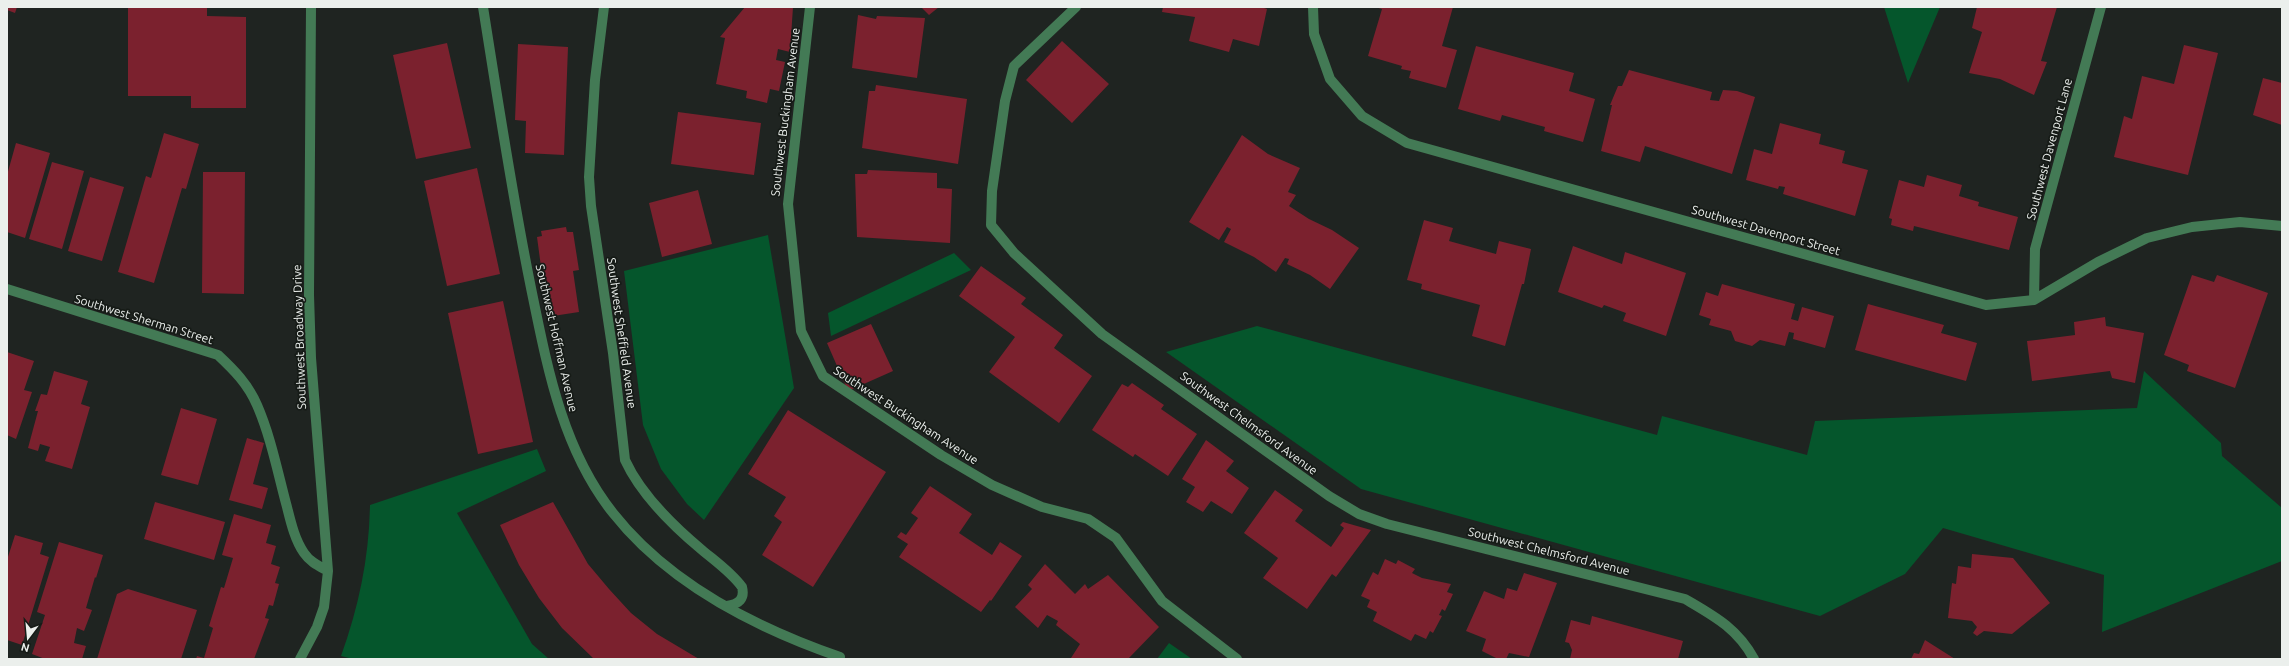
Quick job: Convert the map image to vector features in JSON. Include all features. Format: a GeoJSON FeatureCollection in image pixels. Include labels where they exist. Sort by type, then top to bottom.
{"type":"FeatureCollection","features":[{"type":"Feature","properties":{"kind":"street","name":"Southwest Broadway Drive"},"geometry":{"type":"LineString","coordinates":[[300,659],[317,627],[324,607],[328,571],[311,358],[309,295],[311,7]]}},
{"type":"Feature","properties":{"kind":"street","name":"Southwest Hoffman Avenue"},"geometry":{"type":"LineString","coordinates":[[483,7],[518,223],[533,298],[552,382],[575,452],[596,490],[628,532],[654,556],[703,592],[780,635],[840,657]]}},
{"type":"Feature","properties":{"kind":"street","name":"Southwest Sheffield Avenue"},"geometry":{"type":"LineString","coordinates":[[604,7],[595,80],[589,177],[590,206],[613,352],[624,460],[630,472],[672,523],[742,587],[744,593],[740,600],[736,604],[727,606]]}},
{"type":"Feature","properties":{"kind":"street","name":"Southwest Buckingham Avenue"},"geometry":{"type":"LineString","coordinates":[[810,7],[788,204],[801,331],[823,376],[941,455],[992,485],[1042,507],[1088,519],[1094,522],[1116,538],[1162,601],[1237,659]]}},
{"type":"Feature","properties":{"kind":"street","name":"Southwest Chelmsford Avenue"},"geometry":{"type":"LineString","coordinates":[[1076,7],[1014,66],[1005,101],[992,191],[991,225],[1014,253],[1102,334],[1328,496],[1359,514],[1387,524],[1685,599],[1722,620],[1746,644],[1754,659]]}},
{"type":"Feature","properties":{"kind":"street","name":"Southwest Davenport Street"},"geometry":{"type":"LineString","coordinates":[[1313,7],[1314,34],[1330,79],[1362,116],[1407,143],[1986,305],[2034,300],[2098,262],[2147,238],[2192,227],[2240,222],[2282,226]]}},
{"type":"Feature","properties":{"kind":"street","name":"Southwest Davenport Lane"},"geometry":{"type":"LineString","coordinates":[[2034,300],[2035,249],[2101,7]]}},
{"type":"Feature","properties":{"kind":"street","name":"Southwest Sherman Street"},"geometry":{"type":"LineString","coordinates":[[7,289],[218,355],[235,371],[246,385],[257,404],[264,423],[291,521],[303,553],[314,564],[328,571]]}},
{"type":"Feature","properties":{"kind":"green space"},"geometry":{"type":"Polygon","coordinates":[[[1884,7],[1940,7],[1908,83],[1884,7]]]}},
{"type":"Feature","properties":{"kind":"green space"},"geometry":{"type":"Polygon","coordinates":[[[768,235],[794,388],[704,520],[687,504],[661,469],[643,425],[624,271],[768,235]]]}},
{"type":"Feature","properties":{"kind":"green space"},"geometry":{"type":"Polygon","coordinates":[[[954,253],[971,270],[831,336],[828,313],[954,253]]]}},
{"type":"Feature","properties":{"kind":"green space"},"geometry":{"type":"Polygon","coordinates":[[[1257,326],[1657,435],[1662,416],[1807,455],[1815,421],[2137,408],[2144,371],[2221,443],[2222,456],[2282,508],[2282,561],[2102,632],[2104,575],[1943,528],[1905,574],[1820,616],[1361,489],[1166,352],[1257,326]]]}},
{"type":"Feature","properties":{"kind":"green space"},"geometry":{"type":"Polygon","coordinates":[[[537,449],[546,471],[457,513],[532,644],[549,659],[353,659],[341,656],[353,619],[362,582],[368,544],[370,505],[537,449]]]}},
{"type":"Feature","properties":{"kind":"green space"},"geometry":{"type":"Polygon","coordinates":[[[1169,643],[1192,659],[1157,659],[1169,643]]]}},
{"type":"Feature","properties":{"kind":"building"},"geometry":{"type":"Polygon","coordinates":[[[7,7],[17,7],[15,13],[7,10],[7,7]]]}},
{"type":"Feature","properties":{"kind":"building"},"geometry":{"type":"Polygon","coordinates":[[[128,7],[207,7],[207,16],[246,17],[246,108],[191,108],[191,96],[128,96],[128,7]]]}},
{"type":"Feature","properties":{"kind":"building"},"geometry":{"type":"Polygon","coordinates":[[[745,7],[793,7],[790,52],[778,49],[776,60],[785,62],[779,91],[770,89],[767,103],[746,98],[747,91],[716,84],[725,38],[720,37],[745,7]]]}},
{"type":"Feature","properties":{"kind":"building"},"geometry":{"type":"Polygon","coordinates":[[[921,7],[939,7],[929,15],[921,7]]]}},
{"type":"Feature","properties":{"kind":"building"},"geometry":{"type":"Polygon","coordinates":[[[1163,7],[1261,7],[1267,9],[1259,46],[1233,39],[1229,52],[1189,41],[1195,17],[1162,12],[1163,7]]]}},
{"type":"Feature","properties":{"kind":"building"},"geometry":{"type":"Polygon","coordinates":[[[1375,7],[1453,7],[1442,46],[1457,50],[1446,88],[1409,78],[1411,71],[1401,69],[1402,66],[1368,56],[1382,9],[1375,7]]]}},
{"type":"Feature","properties":{"kind":"building"},"geometry":{"type":"Polygon","coordinates":[[[1977,7],[2057,7],[2041,61],[2047,62],[2034,95],[2000,79],[1969,73],[1982,32],[1972,28],[1977,7]]]}},
{"type":"Feature","properties":{"kind":"building"},"geometry":{"type":"Polygon","coordinates":[[[858,15],[876,19],[877,16],[925,18],[917,78],[852,68],[858,15]]]}},
{"type":"Feature","properties":{"kind":"building"},"geometry":{"type":"Polygon","coordinates":[[[1062,41],[1109,84],[1072,123],[1026,80],[1062,41]]]}},
{"type":"Feature","properties":{"kind":"building"},"geometry":{"type":"Polygon","coordinates":[[[447,43],[471,148],[416,159],[393,55],[447,43]]]}},
{"type":"Feature","properties":{"kind":"building"},"geometry":{"type":"Polygon","coordinates":[[[518,44],[568,47],[564,155],[525,153],[526,121],[515,120],[518,44]]]}},
{"type":"Feature","properties":{"kind":"building"},"geometry":{"type":"Polygon","coordinates":[[[2184,45],[2218,53],[2188,175],[2114,157],[2124,116],[2132,119],[2142,76],[2174,84],[2184,45]]]}},
{"type":"Feature","properties":{"kind":"building"},"geometry":{"type":"Polygon","coordinates":[[[1476,46],[1574,73],[1569,91],[1595,99],[1583,142],[1544,131],[1545,127],[1502,115],[1500,121],[1458,109],[1476,46]]]}},
{"type":"Feature","properties":{"kind":"building"},"geometry":{"type":"Polygon","coordinates":[[[1629,70],[1712,92],[1710,100],[1719,101],[1723,90],[1737,91],[1755,97],[1732,174],[1645,146],[1640,162],[1601,151],[1612,105],[1610,105],[1618,86],[1622,86],[1629,70]]]}},
{"type":"Feature","properties":{"kind":"building"},"geometry":{"type":"Polygon","coordinates":[[[2263,78],[2282,83],[2282,125],[2253,115],[2263,78]]]}},
{"type":"Feature","properties":{"kind":"building"},"geometry":{"type":"Polygon","coordinates":[[[876,85],[967,99],[958,164],[862,148],[869,91],[875,91],[876,85]]]}},
{"type":"Feature","properties":{"kind":"building"},"geometry":{"type":"Polygon","coordinates":[[[678,112],[761,123],[754,175],[671,164],[678,112]]]}},
{"type":"Feature","properties":{"kind":"building"},"geometry":{"type":"Polygon","coordinates":[[[1780,123],[1821,134],[1819,144],[1845,151],[1842,163],[1868,170],[1855,216],[1783,194],[1785,187],[1779,186],[1778,189],[1746,180],[1754,149],[1772,154],[1780,123]]]}},
{"type":"Feature","properties":{"kind":"building"},"geometry":{"type":"Polygon","coordinates":[[[164,133],[199,144],[186,189],[182,188],[154,283],[118,272],[146,176],[151,178],[164,133]]]}},
{"type":"Feature","properties":{"kind":"building"},"geometry":{"type":"Polygon","coordinates":[[[1242,135],[1268,154],[1300,168],[1288,192],[1296,195],[1289,206],[1309,219],[1332,230],[1359,248],[1330,289],[1310,275],[1287,264],[1289,259],[1285,258],[1276,272],[1254,257],[1224,242],[1231,229],[1227,227],[1219,240],[1189,222],[1242,135]]]}},
{"type":"Feature","properties":{"kind":"building"},"geometry":{"type":"Polygon","coordinates":[[[16,143],[50,153],[25,238],[7,232],[7,175],[16,143]]]}},
{"type":"Feature","properties":{"kind":"building"},"geometry":{"type":"Polygon","coordinates":[[[52,162],[84,171],[62,249],[29,239],[52,162]]]}},
{"type":"Feature","properties":{"kind":"building"},"geometry":{"type":"Polygon","coordinates":[[[477,168],[500,274],[447,286],[424,181],[477,168]]]}},
{"type":"Feature","properties":{"kind":"building"},"geometry":{"type":"Polygon","coordinates":[[[868,170],[937,173],[937,188],[952,189],[950,243],[857,237],[855,174],[867,174],[868,170]]]}},
{"type":"Feature","properties":{"kind":"building"},"geometry":{"type":"Polygon","coordinates":[[[203,172],[245,172],[244,294],[202,293],[203,172]]]}},
{"type":"Feature","properties":{"kind":"building"},"geometry":{"type":"Polygon","coordinates":[[[1927,175],[1962,185],[1959,196],[1979,202],[1978,206],[2018,217],[2009,250],[1914,226],[1913,231],[1891,225],[1892,219],[1889,218],[1899,180],[1924,187],[1927,175]]]}},
{"type":"Feature","properties":{"kind":"building"},"geometry":{"type":"Polygon","coordinates":[[[90,177],[124,187],[102,261],[68,251],[90,177]]]}},
{"type":"Feature","properties":{"kind":"building"},"geometry":{"type":"Polygon","coordinates":[[[698,190],[712,244],[662,257],[649,203],[698,190]]]}},
{"type":"Feature","properties":{"kind":"building"},"geometry":{"type":"Polygon","coordinates":[[[1424,220],[1453,228],[1449,241],[1496,254],[1499,241],[1531,249],[1524,284],[1522,284],[1505,346],[1472,336],[1480,305],[1421,289],[1422,284],[1407,280],[1424,220]]]}},
{"type":"Feature","properties":{"kind":"building"},"geometry":{"type":"Polygon","coordinates":[[[566,227],[567,232],[573,232],[579,270],[573,271],[579,312],[553,316],[552,311],[547,312],[537,237],[542,236],[541,231],[566,227]]]}},
{"type":"Feature","properties":{"kind":"building"},"geometry":{"type":"Polygon","coordinates":[[[1573,246],[1622,264],[1625,252],[1686,273],[1666,336],[1623,321],[1626,313],[1604,305],[1602,308],[1558,292],[1573,246]]]}},
{"type":"Feature","properties":{"kind":"building"},"geometry":{"type":"Polygon","coordinates":[[[981,266],[1026,298],[1021,304],[1063,335],[1054,348],[1092,376],[1059,423],[989,372],[1015,337],[959,296],[981,266]]]}},
{"type":"Feature","properties":{"kind":"building"},"geometry":{"type":"Polygon","coordinates":[[[2192,275],[2214,282],[2217,275],[2268,293],[2235,388],[2187,371],[2189,365],[2164,355],[2192,275]]]}},
{"type":"Feature","properties":{"kind":"building"},"geometry":{"type":"Polygon","coordinates":[[[1722,284],[1795,304],[1791,319],[1798,321],[1802,307],[1834,316],[1825,348],[1793,339],[1794,333],[1789,332],[1785,346],[1760,340],[1752,346],[1735,341],[1731,331],[1709,325],[1711,319],[1699,315],[1706,292],[1718,296],[1722,284]]]}},
{"type":"Feature","properties":{"kind":"building"},"geometry":{"type":"Polygon","coordinates":[[[503,301],[533,442],[478,454],[448,313],[503,301]]]}},
{"type":"Feature","properties":{"kind":"building"},"geometry":{"type":"Polygon","coordinates":[[[1868,304],[1944,325],[1941,333],[1977,343],[1966,381],[1855,350],[1868,304]]]}},
{"type":"Feature","properties":{"kind":"building"},"geometry":{"type":"Polygon","coordinates":[[[2105,317],[2106,326],[2144,333],[2135,383],[2112,378],[2110,371],[2032,381],[2027,341],[2075,335],[2074,322],[2105,317]]]}},
{"type":"Feature","properties":{"kind":"building"},"geometry":{"type":"Polygon","coordinates":[[[871,324],[893,371],[848,391],[827,343],[871,324]]]}},
{"type":"Feature","properties":{"kind":"building"},"geometry":{"type":"Polygon","coordinates":[[[7,352],[34,361],[24,390],[32,392],[16,439],[7,435],[7,352]]]}},
{"type":"Feature","properties":{"kind":"building"},"geometry":{"type":"Polygon","coordinates":[[[54,371],[88,381],[81,404],[90,407],[72,469],[45,461],[50,447],[40,444],[38,451],[28,448],[38,411],[35,411],[41,394],[47,395],[54,371]]]}},
{"type":"Feature","properties":{"kind":"building"},"geometry":{"type":"Polygon","coordinates":[[[1132,383],[1164,405],[1161,409],[1197,434],[1168,476],[1135,454],[1133,457],[1092,430],[1122,384],[1128,387],[1132,383]]]}},
{"type":"Feature","properties":{"kind":"building"},"geometry":{"type":"Polygon","coordinates":[[[181,408],[217,419],[198,485],[161,475],[181,408]]]}},
{"type":"Feature","properties":{"kind":"building"},"geometry":{"type":"Polygon","coordinates":[[[788,410],[886,472],[813,587],[762,555],[782,522],[774,516],[786,497],[748,474],[788,410]]]}},
{"type":"Feature","properties":{"kind":"building"},"geometry":{"type":"Polygon","coordinates":[[[247,438],[264,443],[253,484],[268,488],[262,509],[229,500],[247,438]]]}},
{"type":"Feature","properties":{"kind":"building"},"geometry":{"type":"Polygon","coordinates":[[[1206,440],[1234,461],[1226,471],[1249,488],[1232,514],[1211,501],[1203,512],[1186,502],[1195,487],[1182,479],[1206,440]]]}},
{"type":"Feature","properties":{"kind":"building"},"geometry":{"type":"Polygon","coordinates":[[[930,486],[972,514],[959,533],[992,555],[1000,542],[1022,556],[991,601],[990,600],[981,612],[899,557],[908,544],[897,537],[901,532],[906,535],[918,518],[911,513],[930,486]]]}},
{"type":"Feature","properties":{"kind":"building"},"geometry":{"type":"Polygon","coordinates":[[[1275,490],[1303,510],[1295,521],[1331,547],[1344,528],[1340,525],[1343,522],[1371,530],[1336,577],[1332,574],[1307,609],[1263,578],[1278,558],[1244,533],[1275,490]]]}},
{"type":"Feature","properties":{"kind":"building"},"geometry":{"type":"Polygon","coordinates":[[[155,502],[225,522],[214,560],[144,539],[155,502]]]}},
{"type":"Feature","properties":{"kind":"building"},"geometry":{"type":"Polygon","coordinates":[[[553,502],[588,564],[631,613],[657,634],[699,659],[594,659],[562,628],[539,598],[519,565],[500,525],[553,502]]]}},
{"type":"Feature","properties":{"kind":"building"},"geometry":{"type":"Polygon","coordinates":[[[234,514],[271,525],[266,543],[276,546],[271,564],[280,567],[275,583],[279,584],[273,606],[269,605],[265,618],[269,619],[254,659],[196,659],[197,656],[204,658],[213,628],[209,626],[221,587],[224,588],[233,558],[222,555],[234,514]]]}},
{"type":"Feature","properties":{"kind":"building"},"geometry":{"type":"Polygon","coordinates":[[[15,535],[43,543],[40,554],[49,557],[22,645],[7,640],[7,560],[15,535]]]}},
{"type":"Feature","properties":{"kind":"building"},"geometry":{"type":"Polygon","coordinates":[[[59,542],[103,555],[86,608],[92,610],[84,631],[77,628],[74,643],[86,646],[82,659],[45,659],[32,654],[45,615],[37,612],[59,542]]]}},
{"type":"Feature","properties":{"kind":"building"},"geometry":{"type":"Polygon","coordinates":[[[1972,554],[2013,558],[2050,603],[2012,634],[1984,631],[1977,636],[1973,633],[1977,627],[1972,621],[1948,618],[1952,583],[1956,584],[1958,566],[1971,568],[1972,554]]]}},
{"type":"Feature","properties":{"kind":"building"},"geometry":{"type":"Polygon","coordinates":[[[1385,559],[1396,564],[1398,560],[1415,569],[1412,573],[1422,578],[1451,584],[1447,592],[1453,594],[1445,611],[1442,609],[1439,615],[1442,616],[1433,633],[1430,631],[1426,639],[1415,634],[1411,641],[1373,621],[1377,612],[1367,607],[1370,600],[1361,596],[1373,572],[1378,575],[1385,559]]]}},
{"type":"Feature","properties":{"kind":"building"},"geometry":{"type":"Polygon","coordinates":[[[1045,564],[1075,594],[1085,584],[1088,589],[1108,575],[1159,627],[1128,659],[1072,659],[1071,658],[1080,644],[1056,625],[1058,621],[1047,615],[1038,628],[1015,607],[1032,589],[1028,585],[1045,564]]]}},
{"type":"Feature","properties":{"kind":"building"},"geometry":{"type":"Polygon","coordinates":[[[1524,573],[1557,583],[1529,657],[1509,653],[1506,659],[1498,659],[1482,651],[1486,639],[1466,631],[1484,591],[1504,599],[1507,588],[1517,591],[1524,573]]]}},
{"type":"Feature","properties":{"kind":"building"},"geometry":{"type":"Polygon","coordinates":[[[128,589],[197,610],[181,659],[97,659],[117,594],[128,589]]]}},
{"type":"Feature","properties":{"kind":"building"},"geometry":{"type":"Polygon","coordinates":[[[1592,616],[1683,641],[1678,659],[1570,659],[1572,650],[1569,643],[1565,642],[1571,620],[1590,625],[1592,616]]]}},
{"type":"Feature","properties":{"kind":"building"},"geometry":{"type":"Polygon","coordinates":[[[1925,640],[1955,659],[1911,659],[1914,653],[1919,654],[1925,640]]]}}]}
